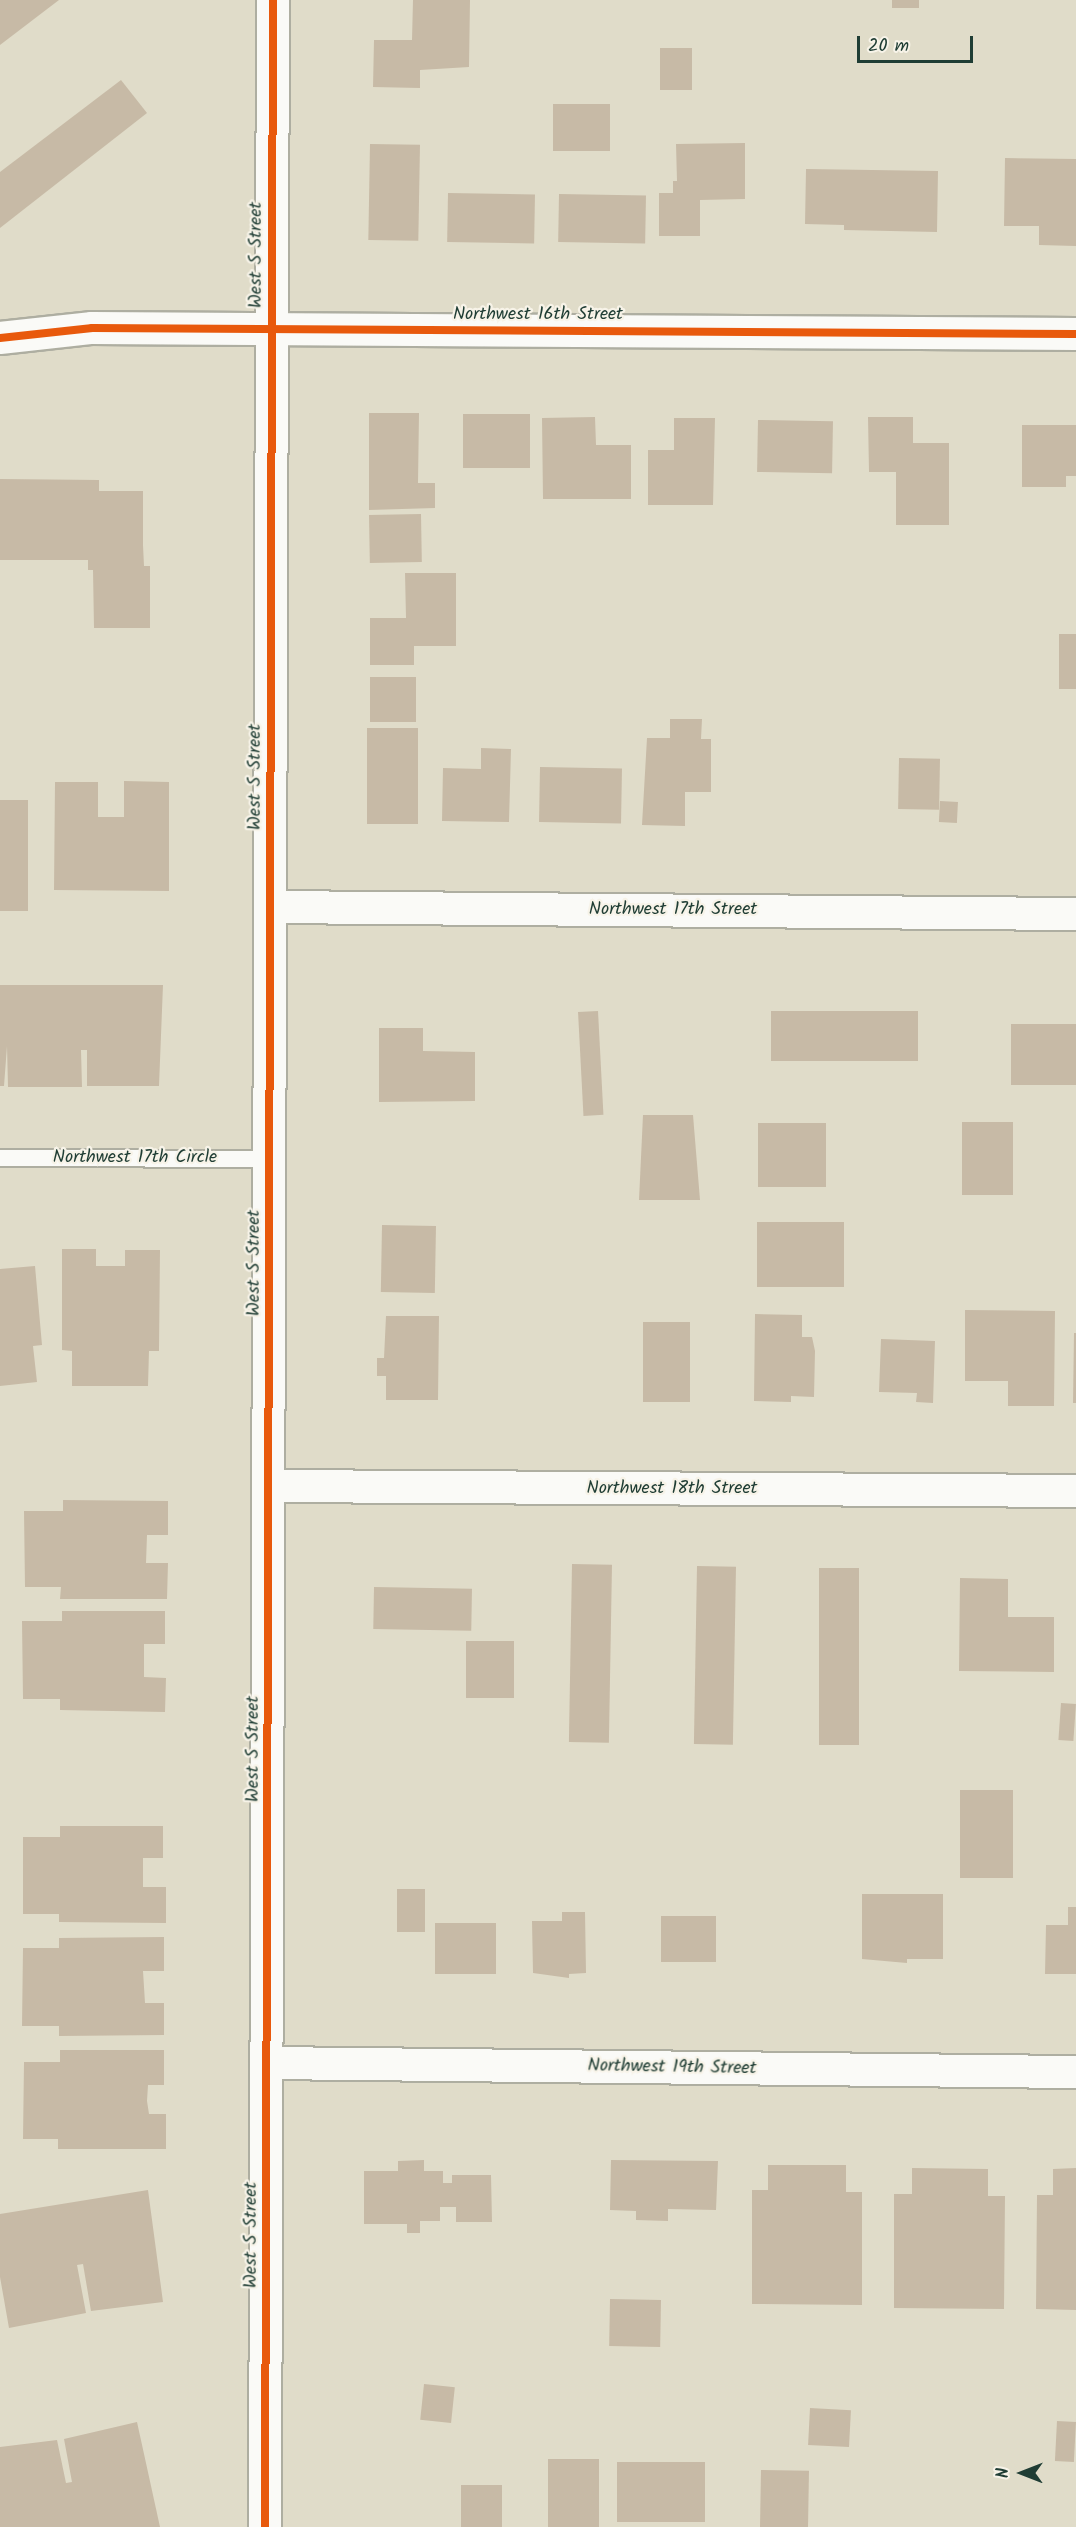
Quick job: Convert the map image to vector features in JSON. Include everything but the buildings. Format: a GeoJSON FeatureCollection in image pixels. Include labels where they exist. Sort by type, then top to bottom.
{"type":"FeatureCollection","features":[{"type":"Feature","properties":{"kind":"street","name":"West S Street"},"geometry":{"type":"LineString","coordinates":[[265,2527],[273,0]]}},
{"type":"Feature","properties":{"kind":"street","name":"Northwest 16th Street"},"geometry":{"type":"LineString","coordinates":[[0,338],[92,328],[1076,334]]}},
{"type":"Feature","properties":{"kind":"street","name":"Northwest 17th Street"},"geometry":{"type":"LineString","coordinates":[[271,907],[1076,914]]}},
{"type":"Feature","properties":{"kind":"street","name":"Northwest 18th Street"},"geometry":{"type":"LineString","coordinates":[[269,1486],[1076,1491]]}},
{"type":"Feature","properties":{"kind":"street","name":"Northwest 19th Street"},"geometry":{"type":"LineString","coordinates":[[267,2063],[1076,2072]]}},
{"type":"Feature","properties":{"kind":"lane","name":"Northwest 17th Circle"},"geometry":{"type":"LineString","coordinates":[[0,1158],[270,1159]]}},
{"type":"Feature","properties":{"kind":"cycle path"},"geometry":{"type":"LineString","coordinates":[[265,2527],[273,0]]}},
{"type":"Feature","properties":{"kind":"cycle path"},"geometry":{"type":"LineString","coordinates":[[0,338],[92,328],[1076,334]]}}]}
